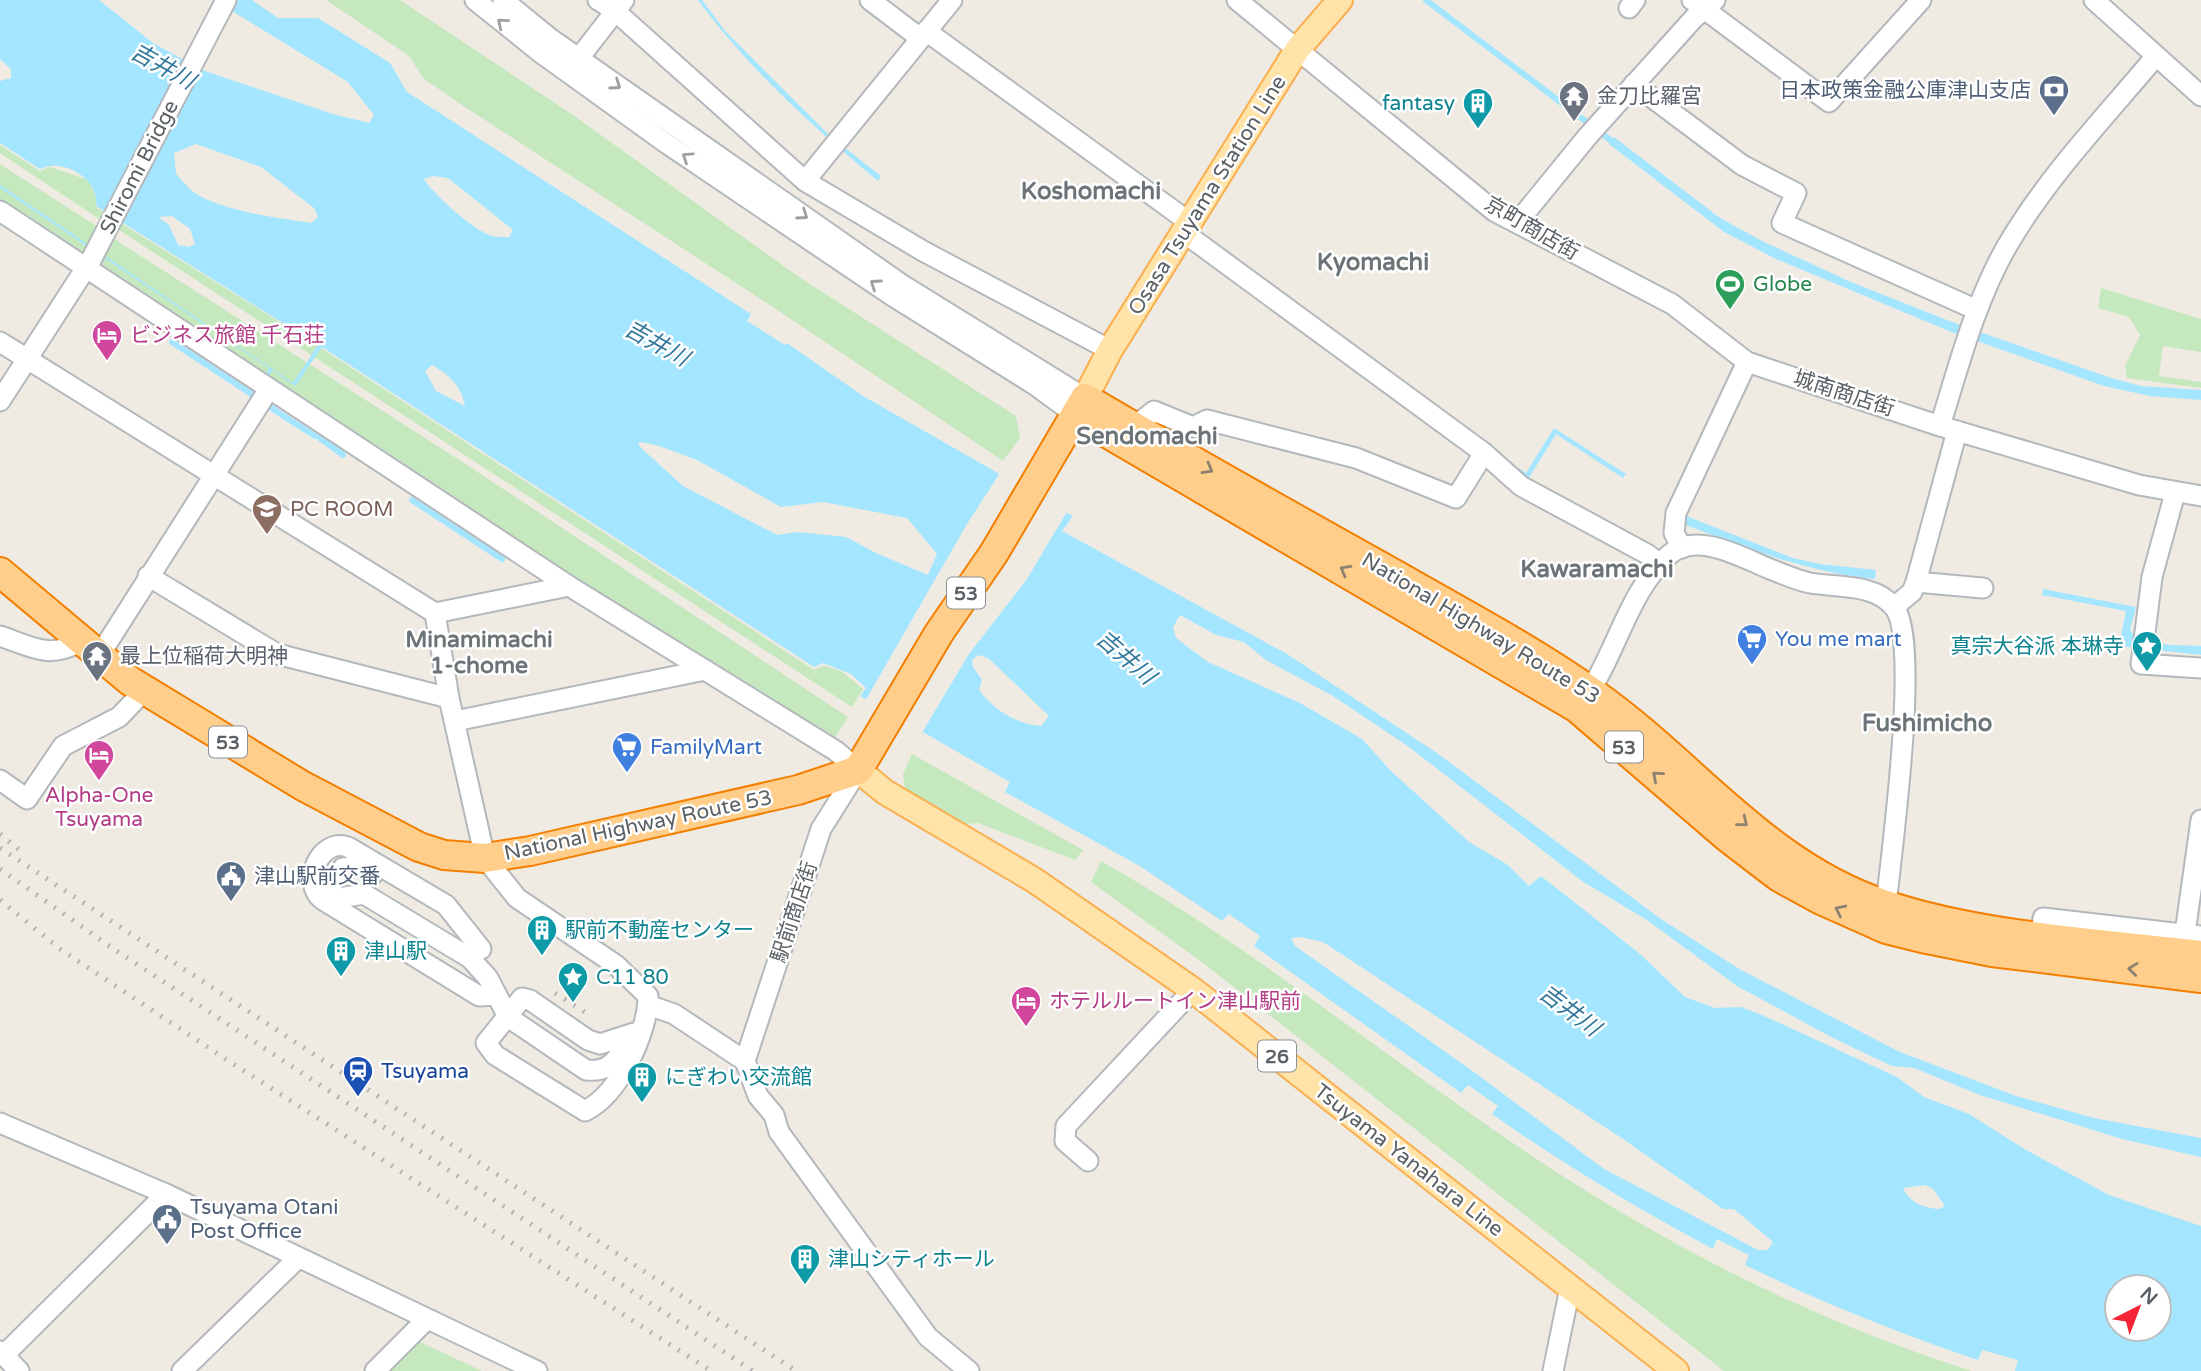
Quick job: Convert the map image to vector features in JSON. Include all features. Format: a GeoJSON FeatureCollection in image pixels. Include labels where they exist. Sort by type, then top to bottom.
{"type":"FeatureCollection","features":[{"type":"Feature","properties":{"kind":"highway","name":"National Highway Route 53"},"geometry":{"type":"LineString","coordinates":[[1077,413],[1134,427],[1492,630],[1791,858],[1851,891],[1886,906],[1946,920],[2041,935],[2196,941]]}},
{"type":"Feature","properties":{"kind":"highway","name":"National Highway Route 53"},"geometry":{"type":"LineString","coordinates":[[1077,413],[1584,699],[1728,838],[1779,877],[1852,916],[1886,929],[1992,952],[2201,978]]}},
{"type":"Feature","properties":{"kind":"highway","name":"53"},"geometry":{"type":"LineString","coordinates":[[861,766],[939,633],[994,553],[1077,413]]}},
{"type":"Feature","properties":{"kind":"highway","name":"National Highway Route 53"},"geometry":{"type":"LineString","coordinates":[[0,572],[90,648],[145,690],[303,786],[419,847],[444,855],[485,858],[530,851],[798,790],[861,766]]}},
{"type":"Feature","properties":{"kind":"main road","name":"Osasa Tsuyama Station Line"},"geometry":{"type":"LineString","coordinates":[[1077,413],[1110,350],[1297,50],[1340,0]]}},
{"type":"Feature","properties":{"kind":"main road","name":"Tsuyama Yanahara Line"},"geometry":{"type":"LineString","coordinates":[[861,766],[885,792],[1034,880],[1193,990],[1676,1371]]}},
{"type":"Feature","properties":{"kind":"street","name":"Shiromi Bridge"},"geometry":{"type":"LineString","coordinates":[[0,401],[88,265],[226,0]]}},
{"type":"Feature","properties":{"kind":"street"},"geometry":{"type":"LineString","coordinates":[[475,0],[541,53],[666,143],[891,295],[1077,413]]}},
{"type":"Feature","properties":{"kind":"street"},"geometry":{"type":"LineString","coordinates":[[503,0],[579,58],[901,284],[1077,413]]}},
{"type":"Feature","properties":{"kind":"street"},"geometry":{"type":"LineString","coordinates":[[870,0],[923,35],[1186,227],[1484,453],[1521,486],[1647,554],[1661,565]]}},
{"type":"Feature","properties":{"kind":"street"},"geometry":{"type":"LineString","coordinates":[[805,181],[952,0]]}},
{"type":"Feature","properties":{"kind":"street","name":"京町商店街"},"geometry":{"type":"LineString","coordinates":[[1237,0],[1494,211],[1672,304],[1747,362]]}},
{"type":"Feature","properties":{"kind":"street"},"geometry":{"type":"LineString","coordinates":[[1517,223],[1704,4],[1829,102],[1921,0]]}},
{"type":"Feature","properties":{"kind":"street"},"geometry":{"type":"LineString","coordinates":[[2094,0],[2201,96]]}},
{"type":"Feature","properties":{"kind":"street"},"geometry":{"type":"LineString","coordinates":[[579,58],[612,4],[805,181],[923,251],[1110,350]]}},
{"type":"Feature","properties":{"kind":"street"},"geometry":{"type":"LineString","coordinates":[[1894,607],[1912,592],[1916,582],[1948,428],[1977,310],[2007,246],[2033,206],[2155,56]]}},
{"type":"Feature","properties":{"kind":"street"},"geometry":{"type":"LineString","coordinates":[[1634,84],[1742,165],[1796,193],[1782,223],[1977,310]]}},
{"type":"Feature","properties":{"kind":"street"},"geometry":{"type":"LineString","coordinates":[[0,211],[88,265],[269,389],[569,586],[861,766]]}},
{"type":"Feature","properties":{"kind":"street"},"geometry":{"type":"LineString","coordinates":[[0,342],[435,613],[569,586]]}},
{"type":"Feature","properties":{"kind":"street"},"geometry":{"type":"LineString","coordinates":[[1682,548],[1674,533],[1675,513],[1747,362]]}},
{"type":"Feature","properties":{"kind":"street","name":"城南商店街"},"geometry":{"type":"LineString","coordinates":[[1747,362],[1948,428],[2139,485],[2201,496]]}},
{"type":"Feature","properties":{"kind":"street"},"geometry":{"type":"LineString","coordinates":[[0,636],[49,653],[90,648],[148,576],[269,389]]}},
{"type":"Feature","properties":{"kind":"street"},"geometry":{"type":"LineString","coordinates":[[1134,427],[1154,411],[1193,428],[1207,420],[1356,458],[1456,498],[1484,453]]}},
{"type":"Feature","properties":{"kind":"street"},"geometry":{"type":"LineString","coordinates":[[2175,493],[2152,577],[2141,664],[2201,667]]}},
{"type":"Feature","properties":{"kind":"street"},"geometry":{"type":"LineString","coordinates":[[1584,699],[1643,588],[1672,552],[1682,548],[1712,546],[1806,582],[1865,589],[1894,607],[1902,623],[1905,724],[1886,906],[1888,915],[1901,922],[1971,940],[1992,952]]}},
{"type":"Feature","properties":{"kind":"street"},"geometry":{"type":"LineString","coordinates":[[148,576],[277,654],[449,698]]}},
{"type":"Feature","properties":{"kind":"street"},"geometry":{"type":"LineString","coordinates":[[1916,582],[1983,589]]}},
{"type":"Feature","properties":{"kind":"street"},"geometry":{"type":"LineString","coordinates":[[435,613],[449,698],[485,858],[517,898],[616,965],[644,990],[647,1010],[641,1038],[624,1067],[601,1102],[584,1111],[489,1050],[486,1043],[522,998],[530,1000],[588,1040],[600,1045],[634,1033]]}},
{"type":"Feature","properties":{"kind":"street"},"geometry":{"type":"LineString","coordinates":[[455,721],[705,670]]}},
{"type":"Feature","properties":{"kind":"street"},"geometry":{"type":"LineString","coordinates":[[0,780],[27,799],[63,746],[119,717],[145,690]]}},
{"type":"Feature","properties":{"kind":"street","name":"駅前商店街"},"geometry":{"type":"LineString","coordinates":[[745,1060],[821,829],[861,766]]}},
{"type":"Feature","properties":{"kind":"street"},"geometry":{"type":"LineString","coordinates":[[2196,941],[2201,820]]}},
{"type":"Feature","properties":{"kind":"street"},"geometry":{"type":"LineString","coordinates":[[342,845],[446,905],[489,963],[497,995],[479,996],[314,892],[312,875],[326,850],[342,845]]}},
{"type":"Feature","properties":{"kind":"street"},"geometry":{"type":"LineString","coordinates":[[334,906],[351,894],[371,897],[470,958],[488,978],[508,1017],[586,1070],[598,1071],[614,1065],[647,1010]]}},
{"type":"Feature","properties":{"kind":"street"},"geometry":{"type":"LineString","coordinates":[[1088,1161],[1065,1141],[1066,1126],[1193,990]]}},
{"type":"Feature","properties":{"kind":"street"},"geometry":{"type":"LineString","coordinates":[[647,1010],[674,1014],[745,1060],[758,1096],[774,1115],[779,1132],[928,1336],[969,1371]]}},
{"type":"Feature","properties":{"kind":"street"},"geometry":{"type":"LineString","coordinates":[[0,1123],[166,1194],[537,1371]]}},
{"type":"Feature","properties":{"kind":"street"},"geometry":{"type":"LineString","coordinates":[[19,1371],[2,1353],[166,1194]]}},
{"type":"Feature","properties":{"kind":"street"},"geometry":{"type":"LineString","coordinates":[[182,1371],[298,1258]]}},
{"type":"Feature","properties":{"kind":"street"},"geometry":{"type":"LineString","coordinates":[[1553,1371],[1570,1288]]}},
{"type":"Feature","properties":{"kind":"street"},"geometry":{"type":"LineString","coordinates":[[375,1371],[426,1320]]}},
{"type":"Feature","properties":{"kind":"green space"},"geometry":{"type":"Polygon","coordinates":[[[326,0],[400,0],[573,115],[799,277],[1016,416],[1020,438],[1003,461],[773,307],[465,107],[424,79],[409,56],[326,0]]]}},
{"type":"Feature","properties":{"kind":"green space"},"geometry":{"type":"Polygon","coordinates":[[[0,145],[40,171],[50,167],[88,180],[96,197],[96,207],[108,214],[104,222],[0,153],[0,145]]]}},
{"type":"Feature","properties":{"kind":"green space"},"geometry":{"type":"Polygon","coordinates":[[[0,164],[101,229],[85,259],[0,202],[0,164]]]}},
{"type":"Feature","properties":{"kind":"green space"},"geometry":{"type":"Polygon","coordinates":[[[116,220],[315,344],[814,670],[824,666],[841,671],[863,689],[852,707],[113,226],[116,220]]]}},
{"type":"Feature","properties":{"kind":"green space"},"geometry":{"type":"Polygon","coordinates":[[[108,235],[464,463],[848,717],[832,743],[759,699],[93,265],[108,235]]]}},
{"type":"Feature","properties":{"kind":"green space"},"geometry":{"type":"Polygon","coordinates":[[[2101,288],[2201,319],[2201,352],[2163,346],[2159,376],[2201,382],[2201,388],[2127,378],[2125,366],[2140,335],[2129,317],[2098,308],[2101,288]]]}},
{"type":"Feature","properties":{"kind":"green space"},"geometry":{"type":"Polygon","coordinates":[[[912,754],[1083,850],[1075,860],[978,823],[964,824],[905,790],[903,774],[912,754]]]}},
{"type":"Feature","properties":{"kind":"green space"},"geometry":{"type":"Polygon","coordinates":[[[1101,861],[1222,936],[1513,1143],[1619,1211],[1766,1290],[1868,1334],[1972,1371],[1724,1371],[1203,963],[1091,882],[1101,861]]]}},
{"type":"Feature","properties":{"kind":"green space"},"geometry":{"type":"Polygon","coordinates":[[[420,1342],[482,1371],[389,1371],[420,1342]]]}},
{"type":"Feature","properties":{"kind":"water","name":"吉井川"},"geometry":{"type":"Polygon","coordinates":[[[0,0],[99,0],[153,43],[202,70],[333,114],[369,123],[374,115],[348,82],[214,0],[252,0],[278,18],[318,18],[390,63],[407,92],[751,314],[747,321],[785,345],[787,343],[863,396],[1073,516],[1062,531],[1287,654],[1437,753],[1661,919],[1741,970],[1900,1052],[2016,1096],[2094,1118],[2201,1138],[2201,1157],[2122,1139],[1980,1095],[1914,1068],[1892,1066],[1835,1039],[1737,986],[1647,920],[1582,881],[1409,747],[1333,696],[1266,660],[1244,642],[1216,635],[1180,615],[1173,627],[1176,638],[1208,662],[1300,703],[1362,739],[1391,771],[1469,842],[1508,865],[1529,886],[1541,876],[1640,954],[1685,997],[1715,1008],[1741,1007],[1762,1015],[1897,1077],[1924,1097],[1969,1114],[2026,1150],[2109,1195],[2201,1226],[2201,1371],[2015,1371],[2018,1360],[1982,1350],[1978,1360],[1889,1328],[1802,1292],[1745,1265],[1749,1255],[1717,1239],[1713,1249],[1628,1201],[1492,1114],[1498,1106],[1468,1085],[1461,1093],[1254,946],[1260,936],[1229,914],[1222,921],[1138,865],[1005,792],[1010,782],[860,696],[866,688],[851,674],[823,663],[814,667],[322,347],[295,386],[272,370],[268,376],[266,374],[269,368],[0,188],[0,185],[293,383],[318,345],[96,206],[92,187],[78,173],[59,166],[40,169],[0,143],[0,81],[11,78],[11,69],[0,59],[0,0]],[[196,144],[174,153],[176,174],[195,193],[206,199],[251,213],[311,223],[318,217],[314,208],[261,167],[196,144]],[[433,176],[424,179],[436,194],[475,227],[492,236],[509,237],[513,230],[448,178],[433,176]],[[172,216],[158,217],[169,225],[178,245],[188,247],[195,244],[190,229],[172,216]],[[432,365],[425,371],[436,391],[465,406],[461,392],[444,373],[432,365]],[[639,442],[639,446],[683,486],[777,535],[798,532],[846,537],[928,575],[937,554],[907,518],[823,502],[781,507],[697,460],[656,445],[639,442]],[[978,655],[972,660],[973,667],[982,680],[979,690],[992,704],[1006,715],[1041,726],[1049,716],[988,658],[978,655]],[[1300,937],[1291,938],[1295,946],[1474,1072],[1604,1169],[1758,1250],[1768,1250],[1773,1242],[1734,1209],[1723,1209],[1623,1139],[1323,942],[1300,937]],[[1925,1185],[1903,1188],[1918,1204],[1940,1209],[1945,1206],[1933,1189],[1925,1185]]]}},
{"type":"Feature","properties":{"kind":"water"},"geometry":{"type":"Polygon","coordinates":[[[698,0],[702,0],[726,32],[831,137],[881,176],[878,181],[782,96],[717,25],[698,0]]]}},
{"type":"Feature","properties":{"kind":"water"},"geometry":{"type":"Polygon","coordinates":[[[1614,137],[1720,218],[1764,242],[1851,282],[1952,322],[2111,378],[2141,386],[2201,390],[2201,400],[2150,396],[2104,386],[1949,331],[1776,259],[1724,232],[1609,144],[1614,137]]]}},
{"type":"Feature","properties":{"kind":"water"},"geometry":{"type":"Polygon","coordinates":[[[1554,428],[1626,474],[1623,478],[1556,434],[1527,481],[1516,471],[1519,468],[1526,473],[1554,428]]]}},
{"type":"Feature","properties":{"kind":"water"},"geometry":{"type":"Polygon","coordinates":[[[1681,514],[1793,558],[1876,570],[1875,579],[1824,571],[1750,549],[1678,522],[1681,514]]]}},
{"type":"Feature","properties":{"kind":"water"},"geometry":{"type":"Polygon","coordinates":[[[2043,589],[2136,607],[2130,630],[2135,636],[2162,644],[2201,646],[2201,655],[2119,646],[2126,611],[2042,595],[2043,589]]]}},
{"type":"Feature","properties":{"kind":"pier"},"geometry":{"type":"Polygon","coordinates":[[[1000,473],[1068,510],[1027,579],[969,654],[920,736],[864,703],[967,524],[1000,473]]]}},
{"type":"Feature","properties":{"kind":"waterway"},"geometry":{"type":"LineString","coordinates":[[1426,0],[1617,145]]}},
{"type":"Feature","properties":{"kind":"waterway"},"geometry":{"type":"LineString","coordinates":[[172,342],[256,397]]}},
{"type":"Feature","properties":{"kind":"waterway"},"geometry":{"type":"LineString","coordinates":[[269,406],[279,413]]}},
{"type":"Feature","properties":{"kind":"waterway"},"geometry":{"type":"LineString","coordinates":[[282,415],[315,436]]}},
{"type":"Feature","properties":{"kind":"waterway"},"geometry":{"type":"LineString","coordinates":[[320,438],[343,455]]}},
{"type":"Feature","properties":{"kind":"waterway"},"geometry":{"type":"LineString","coordinates":[[412,500],[502,559]]}},
{"type":"Feature","properties":{"kind":"railway"},"geometry":{"type":"LineString","coordinates":[[0,834],[22,852]]}},
{"type":"Feature","properties":{"kind":"railway"},"geometry":{"type":"LineString","coordinates":[[0,848],[796,1371]]}},
{"type":"Feature","properties":{"kind":"railway"},"geometry":{"type":"LineString","coordinates":[[0,869],[108,945],[753,1371]]}},
{"type":"Feature","properties":{"kind":"railway"},"geometry":{"type":"LineString","coordinates":[[0,900],[60,949],[221,1056],[711,1371]]}},
{"type":"Feature","properties":{"kind":"railway"},"geometry":{"type":"LineString","coordinates":[[555,993],[591,1016]]}},
{"type":"Feature","properties":{"kind":"place","name":"日本政策金融公庫津山支店"},"geometry":{"type":"Point","coordinates":[2054,117]}},
{"type":"Feature","properties":{"kind":"place","name":"金刀比羅宮"},"geometry":{"type":"Point","coordinates":[1574,123]}},
{"type":"Feature","properties":{"kind":"place","name":"fantasy"},"geometry":{"type":"Point","coordinates":[1478,130]}},
{"type":"Feature","properties":{"kind":"place","name":"Globe"},"geometry":{"type":"Point","coordinates":[1730,311]}},
{"type":"Feature","properties":{"kind":"place","name":"ビジネス旅館 千石荘"},"geometry":{"type":"Point","coordinates":[107,362]}},
{"type":"Feature","properties":{"kind":"place","name":"PC ROOM"},"geometry":{"type":"Point","coordinates":[267,536]}},
{"type":"Feature","properties":{"kind":"place","name":"You me mart"},"geometry":{"type":"Point","coordinates":[1752,666]}},
{"type":"Feature","properties":{"kind":"place","name":"真宗大谷派 本琳寺"},"geometry":{"type":"Point","coordinates":[2147,673]}},
{"type":"Feature","properties":{"kind":"place","name":"最上位稲荷大明神"},"geometry":{"type":"Point","coordinates":[97,683]}},
{"type":"Feature","properties":{"kind":"place","name":"FamilyMart"},"geometry":{"type":"Point","coordinates":[627,774]}},
{"type":"Feature","properties":{"kind":"place","name":"Alpha-One Tsuyama"},"geometry":{"type":"Point","coordinates":[99,782]}},
{"type":"Feature","properties":{"kind":"place","name":"津山駅前交番"},"geometry":{"type":"Point","coordinates":[231,903]}},
{"type":"Feature","properties":{"kind":"place","name":"駅前不動産センター"},"geometry":{"type":"Point","coordinates":[542,957]}},
{"type":"Feature","properties":{"kind":"place","name":"津山駅"},"geometry":{"type":"Point","coordinates":[341,978]}},
{"type":"Feature","properties":{"kind":"place","name":"C11 80"},"geometry":{"type":"Point","coordinates":[573,1004]}},
{"type":"Feature","properties":{"kind":"place","name":"ホテルルートイン津山駅前"},"geometry":{"type":"Point","coordinates":[1026,1028]}},
{"type":"Feature","properties":{"kind":"place","name":"Tsuyama"},"geometry":{"type":"Point","coordinates":[358,1098]}},
{"type":"Feature","properties":{"kind":"place","name":"にぎわい交流館"},"geometry":{"type":"Point","coordinates":[642,1104]}},
{"type":"Feature","properties":{"kind":"place","name":"Tsuyama Otani Post Office"},"geometry":{"type":"Point","coordinates":[167,1246]}},
{"type":"Feature","properties":{"kind":"place","name":"津山シティホール"},"geometry":{"type":"Point","coordinates":[805,1286]}},
{"type":"Feature","properties":{"kind":"district","name":"Koshomachi"},"geometry":{"type":"Point","coordinates":[1091,191]}},
{"type":"Feature","properties":{"kind":"district","name":"Kyomachi"},"geometry":{"type":"Point","coordinates":[1373,262]}},
{"type":"Feature","properties":{"kind":"district","name":"Sendomachi"},"geometry":{"type":"Point","coordinates":[1147,436]}},
{"type":"Feature","properties":{"kind":"district","name":"Kawaramachi"},"geometry":{"type":"Point","coordinates":[1597,569]}},
{"type":"Feature","properties":{"kind":"district","name":"Minamimachi 1-chome"},"geometry":{"type":"Point","coordinates":[479,652]}},
{"type":"Feature","properties":{"kind":"district","name":"Fushimicho"},"geometry":{"type":"Point","coordinates":[1927,723]}}]}
